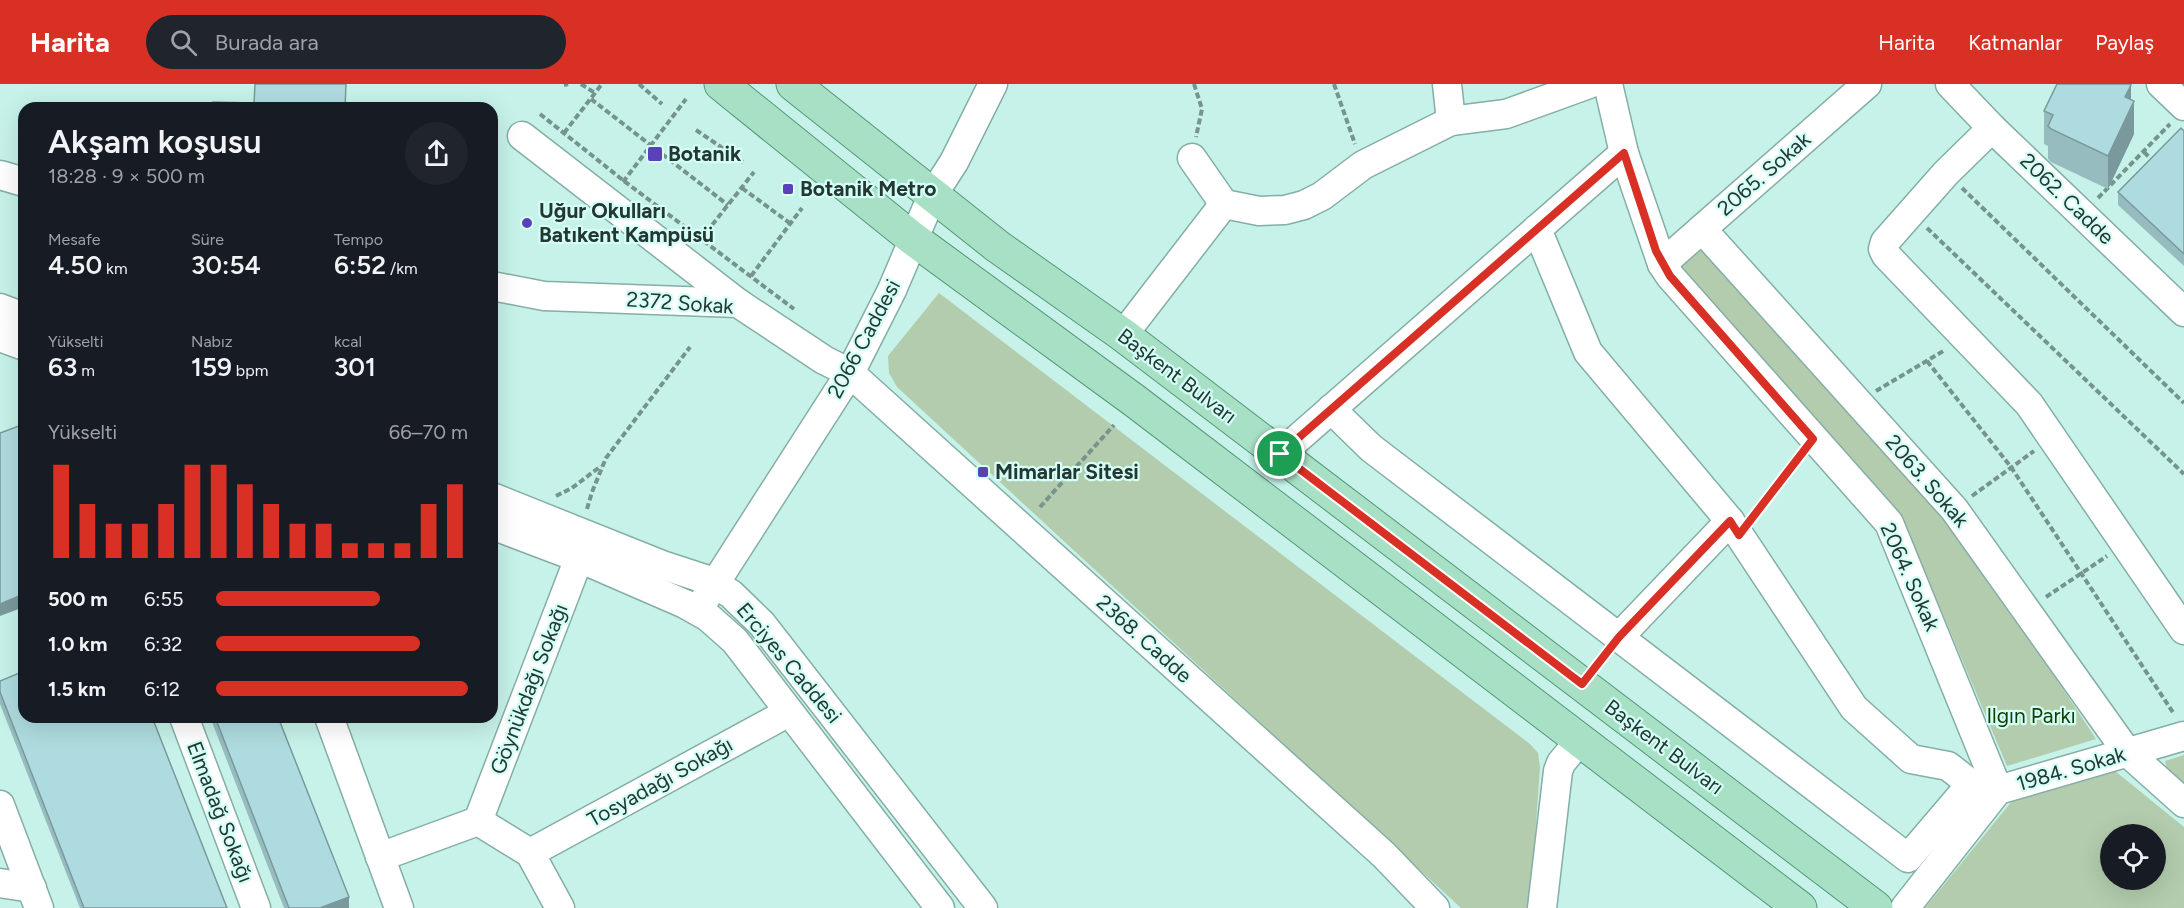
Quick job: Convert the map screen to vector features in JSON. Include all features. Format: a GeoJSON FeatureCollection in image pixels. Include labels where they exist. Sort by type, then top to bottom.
{"type":"FeatureCollection","features":[{"type":"Feature","properties":{"kind":"main road"},"geometry":{"type":"LineString","coordinates":[[721,84],[912,238],[1135,401],[1800,908]]}},
{"type":"Feature","properties":{"kind":"main road","name":"Başkent Bulvarı"},"geometry":{"type":"LineString","coordinates":[[794,84],[997,246],[1123,335],[1876,908]]}},
{"type":"Feature","properties":{"kind":"street","name":"2066 Caddesi"},"geometry":{"type":"LineString","coordinates":[[697,610],[850,373],[892,290],[912,238],[932,196],[954,162],[993,84]]}},
{"type":"Feature","properties":{"kind":"street"},"geometry":{"type":"LineString","coordinates":[[1447,84],[1451,121]]}},
{"type":"Feature","properties":{"kind":"street"},"geometry":{"type":"LineString","coordinates":[[1192,158],[1224,204],[1259,211],[1284,210],[1304,205],[1322,196],[1363,165],[1451,121],[1506,114],[1589,84]]}},
{"type":"Feature","properties":{"kind":"street","name":"2064. Sokak"},"geometry":{"type":"LineString","coordinates":[[1608,84],[1624,153],[1662,264],[1813,439],[1884,517],[1893,531],[1998,790]]}},
{"type":"Feature","properties":{"kind":"street","name":"2065. Sokak"},"geometry":{"type":"LineString","coordinates":[[1662,264],[1867,84]]}},
{"type":"Feature","properties":{"kind":"street"},"geometry":{"type":"LineString","coordinates":[[2161,84],[2180,112]]}},
{"type":"Feature","properties":{"kind":"street","name":"2062. Cadde"},"geometry":{"type":"LineString","coordinates":[[1956,86],[1992,128],[2184,312]]}},
{"type":"Feature","properties":{"kind":"street"},"geometry":{"type":"LineString","coordinates":[[1992,128],[1946,173],[1885,242],[1886,255],[2029,404],[2184,630]]}},
{"type":"Feature","properties":{"kind":"street"},"geometry":{"type":"LineString","coordinates":[[522,136],[738,303]]}},
{"type":"Feature","properties":{"kind":"street"},"geometry":{"type":"LineString","coordinates":[[1280,454],[1624,153]]}},
{"type":"Feature","properties":{"kind":"street"},"geometry":{"type":"LineString","coordinates":[[0,175],[18,180]]}},
{"type":"Feature","properties":{"kind":"street"},"geometry":{"type":"LineString","coordinates":[[1123,335],[1224,204]]}},
{"type":"Feature","properties":{"kind":"street"},"geometry":{"type":"LineString","coordinates":[[1331,409],[1371,448],[1908,858],[1971,784],[1948,766],[1911,759],[1854,708],[1734,528],[1588,352],[1537,229]]}},
{"type":"Feature","properties":{"kind":"street","name":"2063. Sokak"},"geometry":{"type":"LineString","coordinates":[[1702,229],[1954,509],[2127,752],[2184,803]]}},
{"type":"Feature","properties":{"kind":"street","name":"2372 Sokak"},"geometry":{"type":"LineString","coordinates":[[498,287],[544,296],[738,303],[824,360],[850,373]]}},
{"type":"Feature","properties":{"kind":"street"},"geometry":{"type":"LineString","coordinates":[[0,308],[18,315]]}},
{"type":"Feature","properties":{"kind":"street"},"geometry":{"type":"LineString","coordinates":[[0,337],[18,344]]}},
{"type":"Feature","properties":{"kind":"street","name":"2368. Cadde"},"geometry":{"type":"LineString","coordinates":[[850,373],[1384,855],[1435,908]]}},
{"type":"Feature","properties":{"kind":"street","name":"Erciyes Caddesi"},"geometry":{"type":"LineString","coordinates":[[498,499],[662,565],[714,583],[743,604],[762,624],[983,908]]}},
{"type":"Feature","properties":{"kind":"street","name":"Erciyes Caddesi"},"geometry":{"type":"LineString","coordinates":[[498,527],[579,558],[708,617],[735,641],[940,908]]}},
{"type":"Feature","properties":{"kind":"street"},"geometry":{"type":"LineString","coordinates":[[1619,637],[1734,528]]}},
{"type":"Feature","properties":{"kind":"street","name":"Göynükdağı Sokağı"},"geometry":{"type":"LineString","coordinates":[[478,821],[579,558]]}},
{"type":"Feature","properties":{"kind":"street","name":"Tosyadağı Sokağı"},"geometry":{"type":"LineString","coordinates":[[530,853],[789,712]]}},
{"type":"Feature","properties":{"kind":"street","name":"Elmadağ Sokağı"},"geometry":{"type":"LineString","coordinates":[[186,723],[256,908]]}},
{"type":"Feature","properties":{"kind":"street"},"geometry":{"type":"LineString","coordinates":[[331,723],[399,908]]}},
{"type":"Feature","properties":{"kind":"street","name":"1984. Sokak"},"geometry":{"type":"LineString","coordinates":[[1905,908],[1998,790],[2127,752],[2181,727]]}},
{"type":"Feature","properties":{"kind":"street"},"geometry":{"type":"LineString","coordinates":[[1542,908],[1558,771],[1580,740]]}},
{"type":"Feature","properties":{"kind":"street"},"geometry":{"type":"LineString","coordinates":[[0,805],[35,898]]}},
{"type":"Feature","properties":{"kind":"street"},"geometry":{"type":"LineString","coordinates":[[380,857],[478,821],[530,853],[560,908]]}},
{"type":"Feature","properties":{"kind":"street"},"geometry":{"type":"LineString","coordinates":[[0,883],[35,898]]}},
{"type":"Feature","properties":{"kind":"path"},"geometry":{"type":"LineString","coordinates":[[581,84],[595,93]]}},
{"type":"Feature","properties":{"kind":"path"},"geometry":{"type":"LineString","coordinates":[[564,133],[602,84]]}},
{"type":"Feature","properties":{"kind":"path"},"geometry":{"type":"LineString","coordinates":[[639,84],[662,104]]}},
{"type":"Feature","properties":{"kind":"path"},"geometry":{"type":"LineString","coordinates":[[1192,158],[1202,109],[1194,84]]}},
{"type":"Feature","properties":{"kind":"path"},"geometry":{"type":"LineString","coordinates":[[1334,84],[1363,165]]}},
{"type":"Feature","properties":{"kind":"path"},"geometry":{"type":"LineString","coordinates":[[591,99],[728,205]]}},
{"type":"Feature","properties":{"kind":"path"},"geometry":{"type":"LineString","coordinates":[[620,186],[686,99]]}},
{"type":"Feature","properties":{"kind":"path"},"geometry":{"type":"LineString","coordinates":[[2083,214],[2180,112]]}},
{"type":"Feature","properties":{"kind":"path"},"geometry":{"type":"LineString","coordinates":[[540,114],[624,181],[794,308]]}},
{"type":"Feature","properties":{"kind":"path"},"geometry":{"type":"LineString","coordinates":[[696,130],[743,162]]}},
{"type":"Feature","properties":{"kind":"path"},"geometry":{"type":"LineString","coordinates":[[2144,152],[2160,168]]}},
{"type":"Feature","properties":{"kind":"path"},"geometry":{"type":"LineString","coordinates":[[701,239],[754,172]]}},
{"type":"Feature","properties":{"kind":"path"},"geometry":{"type":"LineString","coordinates":[[1946,173],[2184,403]]}},
{"type":"Feature","properties":{"kind":"path"},"geometry":{"type":"LineString","coordinates":[[742,188],[791,224]]}},
{"type":"Feature","properties":{"kind":"path"},"geometry":{"type":"LineString","coordinates":[[751,276],[802,208]]}},
{"type":"Feature","properties":{"kind":"path"},"geometry":{"type":"LineString","coordinates":[[1911,213],[2184,474]]}},
{"type":"Feature","properties":{"kind":"path"},"geometry":{"type":"LineString","coordinates":[[1857,402],[1966,338]]}},
{"type":"Feature","properties":{"kind":"path"},"geometry":{"type":"LineString","coordinates":[[586,514],[592,492],[604,464],[690,347]]}},
{"type":"Feature","properties":{"kind":"path"},"geometry":{"type":"LineString","coordinates":[[1927,361],[2011,467],[2181,727]]}},
{"type":"Feature","properties":{"kind":"path"},"geometry":{"type":"LineString","coordinates":[[1040,507],[1114,425]]}},
{"type":"Feature","properties":{"kind":"path"},"geometry":{"type":"LineString","coordinates":[[1954,509],[2052,437]]}},
{"type":"Feature","properties":{"kind":"path"},"geometry":{"type":"LineString","coordinates":[[1734,528],[1813,439]]}},
{"type":"Feature","properties":{"kind":"path"},"geometry":{"type":"LineString","coordinates":[[554,497],[572,488],[604,464]]}},
{"type":"Feature","properties":{"kind":"path"},"geometry":{"type":"LineString","coordinates":[[2025,611],[2125,544]]}},
{"type":"Feature","properties":{"kind":"green space","name":"Ilgın Parkı"},"geometry":{"type":"Polygon","coordinates":[[[1702,248],[1945,515],[1973,552],[2096,739],[2007,766],[1917,553],[1898,514],[1679,269],[1702,248]]]}},
{"type":"Feature","properties":{"kind":"green space"},"geometry":{"type":"Polygon","coordinates":[[[939,293],[1530,744],[1538,753],[1540,767],[1530,908],[1461,908],[897,387],[889,373],[888,356],[939,293]]]}},
{"type":"Feature","properties":{"kind":"green space"},"geometry":{"type":"Polygon","coordinates":[[[2184,755],[2184,789],[2168,774],[2165,761],[2184,755]]]}},
{"type":"Feature","properties":{"kind":"green space"},"geometry":{"type":"Polygon","coordinates":[[[2115,771],[2184,827],[2184,908],[1925,908],[2012,801],[2115,771]]]}},
{"type":"Feature","properties":{"kind":"building"},"geometry":{"type":"Polygon","coordinates":[[[255,84],[346,84],[345,102],[254,102],[255,84]]]}},
{"type":"Feature","properties":{"kind":"building"},"geometry":{"type":"Polygon","coordinates":[[[2057,84],[2131,85],[2125,97],[2134,101],[2108,156],[2048,126],[2053,115],[2044,111],[2057,84]]]}},
{"type":"Feature","properties":{"kind":"building"},"geometry":{"type":"Polygon","coordinates":[[[2181,128],[2184,131],[2184,254],[2118,192],[2181,128]]]}},
{"type":"Feature","properties":{"kind":"building"},"geometry":{"type":"Polygon","coordinates":[[[18,426],[18,596],[0,604],[0,433],[18,426]]]}},
{"type":"Feature","properties":{"kind":"building"},"geometry":{"type":"Polygon","coordinates":[[[18,674],[18,723],[154,723],[227,908],[84,908],[0,692],[0,681],[18,674]]]}},
{"type":"Feature","properties":{"kind":"building"},"geometry":{"type":"Polygon","coordinates":[[[217,723],[280,723],[349,897],[320,908],[289,908],[217,723]]]}},
{"type":"Feature","properties":{"kind":"place","name":"Botanik"},"geometry":{"type":"Point","coordinates":[655,154]}},
{"type":"Feature","properties":{"kind":"place","name":"Botanik Metro"},"geometry":{"type":"Point","coordinates":[788,189]}},
{"type":"Feature","properties":{"kind":"place","name":"Uğur Okulları Batıkent Kampüsü"},"geometry":{"type":"Point","coordinates":[527,223]}},
{"type":"Feature","properties":{"kind":"place","name":"Mimarlar Sitesi"},"geometry":{"type":"Point","coordinates":[983,472]}},
{"type":"Feature","properties":{"kind":"route"},"geometry":{"type":"LineString","coordinates":[[1624,153],[1662,264],[1813,439],[1739,535],[1730,521],[1619,637],[1582,684],[1280,454],[1624,153]]}}]}
